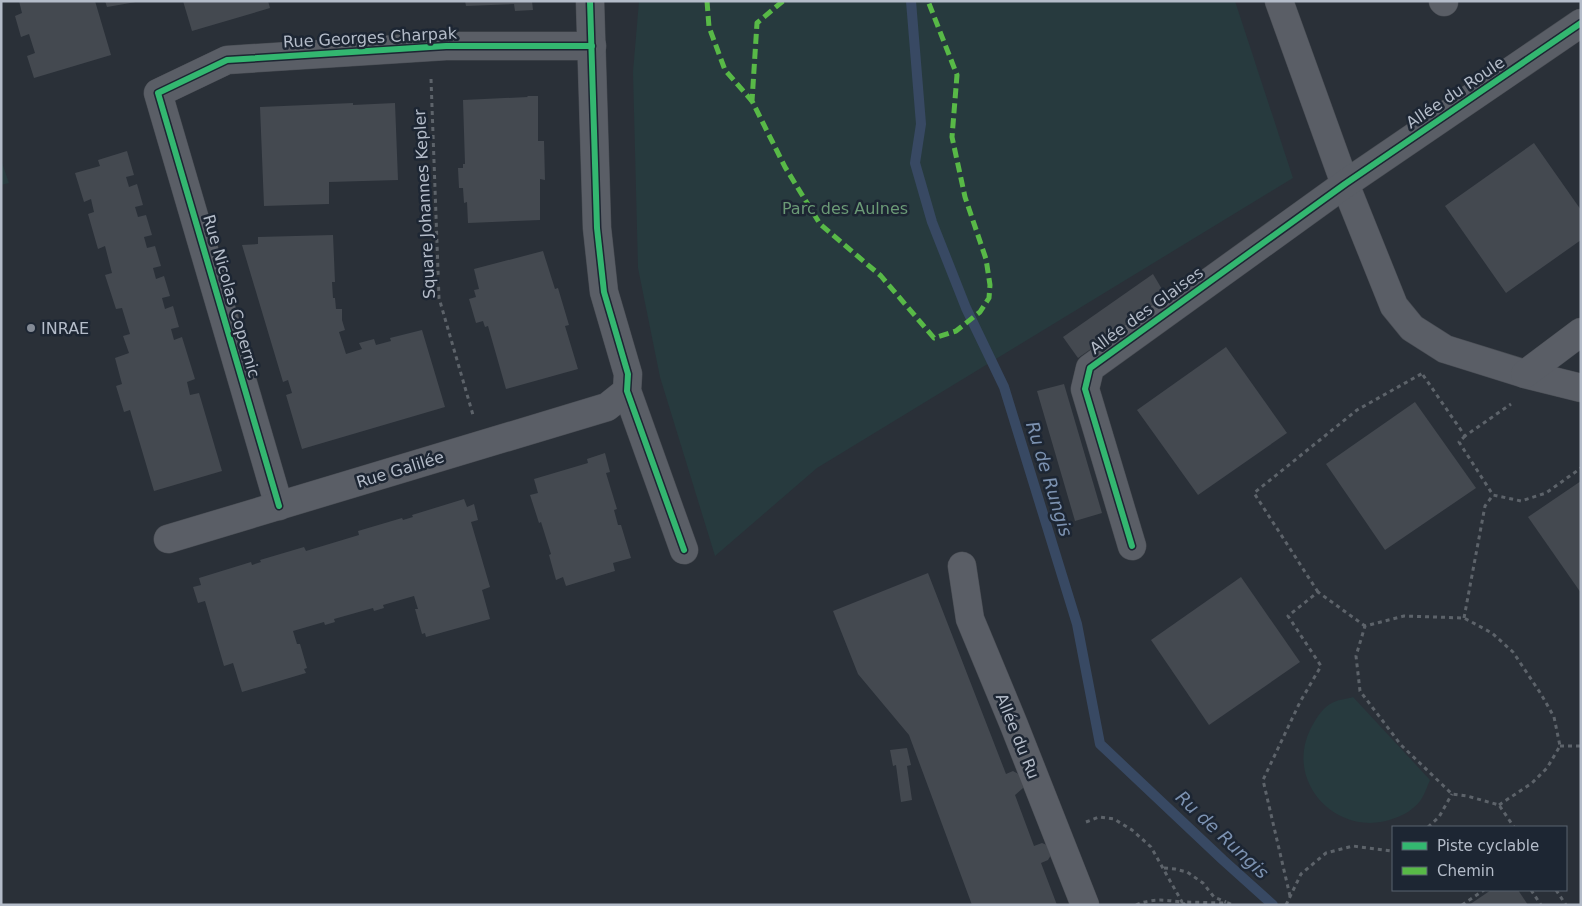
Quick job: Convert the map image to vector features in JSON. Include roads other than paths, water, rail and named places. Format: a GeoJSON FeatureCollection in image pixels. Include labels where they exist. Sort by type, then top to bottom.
{"type":"FeatureCollection","features":[{"type":"Feature","properties":{"kind":"street"},"geometry":{"type":"LineString","coordinates":[[590,1],[597,228],[604,292],[628,374],[627,391],[684,550]]}},
{"type":"Feature","properties":{"kind":"street"},"geometry":{"type":"LineString","coordinates":[[1279,1],[1345,184],[1394,306],[1412,328],[1445,349],[1535,377],[1581,388]]}},
{"type":"Feature","properties":{"kind":"street","name":"Allée du Roule"},"geometry":{"type":"LineString","coordinates":[[1345,184],[1581,23]]}},
{"type":"Feature","properties":{"kind":"street","name":"Rue Georges Charpak"},"geometry":{"type":"LineString","coordinates":[[158,93],[227,60],[446,46],[592,46]]}},
{"type":"Feature","properties":{"kind":"street","name":"Rue Nicolas Copernic"},"geometry":{"type":"LineString","coordinates":[[158,93],[279,506]]}},
{"type":"Feature","properties":{"kind":"street","name":"Allée des Glaises"},"geometry":{"type":"LineString","coordinates":[[1132,546],[1085,389],[1090,368],[1345,184]]}},
{"type":"Feature","properties":{"kind":"street"},"geometry":{"type":"LineString","coordinates":[[1535,377],[1581,332]]}},
{"type":"Feature","properties":{"kind":"street","name":"Rue Galilée"},"geometry":{"type":"LineString","coordinates":[[168,539],[607,407],[627,391]]}},
{"type":"Feature","properties":{"kind":"street","name":"Allée du Ru"},"geometry":{"type":"LineString","coordinates":[[962,566],[970,619],[1085,905]]}},
{"type":"Feature","properties":{"kind":"waterway","name":"Ru de Rungis"},"geometry":{"type":"LineString","coordinates":[[911,1],[921,124],[915,163],[932,222],[966,308],[1004,387],[1077,624],[1100,744],[1273,905]]}},
{"type":"Feature","properties":{"kind":"place","name":"INRAE"},"geometry":{"type":"Point","coordinates":[31,328]}},
{"type":"Feature","properties":{"kind":"park label","name":"Parc des Aulnes"},"geometry":{"type":"Point","coordinates":[845,208]}}]}
